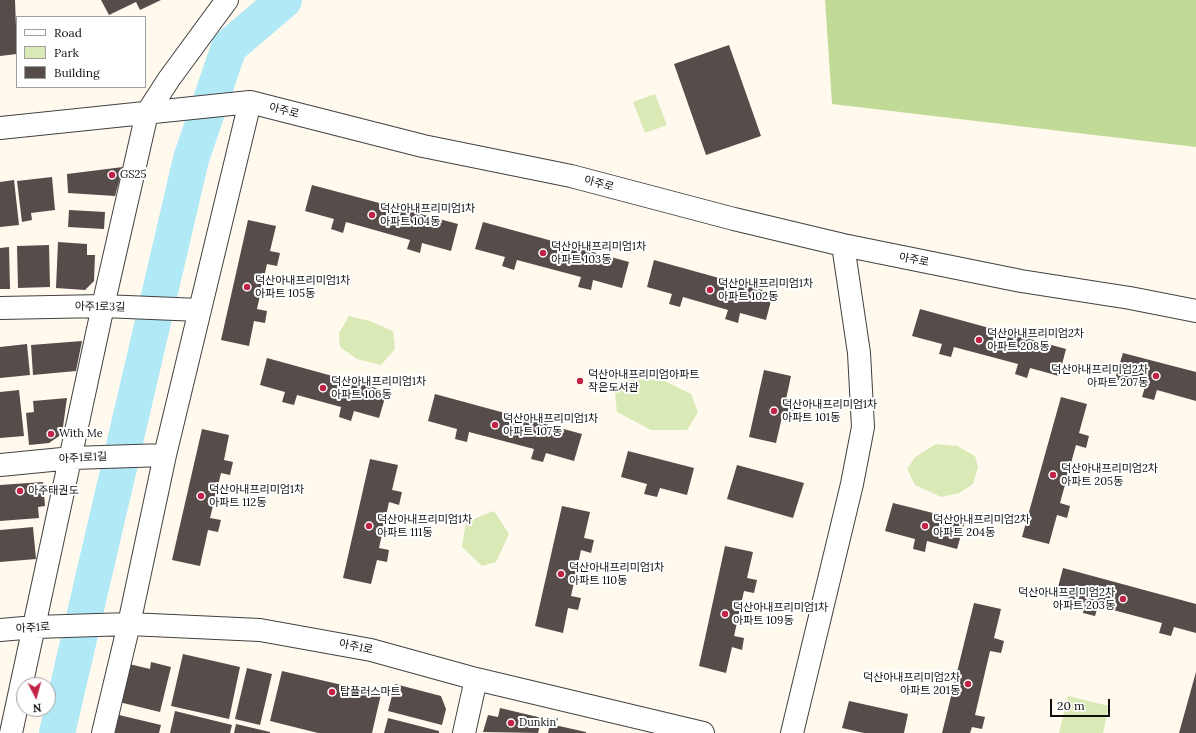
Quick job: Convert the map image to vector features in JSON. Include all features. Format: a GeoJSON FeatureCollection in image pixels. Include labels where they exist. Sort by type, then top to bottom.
{"type":"FeatureCollection","features":[{"type":"Feature","properties":{"kind":"street"},"geometry":{"type":"LineString","coordinates":[[11,733],[72,458],[103,306],[147,113],[169,79],[227,0]]}},
{"type":"Feature","properties":{"kind":"street"},"geometry":{"type":"LineString","coordinates":[[103,733],[129,624],[165,455],[250,102]]}},
{"type":"Feature","properties":{"kind":"street","name":"아주로"},"geometry":{"type":"LineString","coordinates":[[0,128],[250,102],[423,146],[571,176],[734,219],[843,245],[1021,281],[1196,310]]}},
{"type":"Feature","properties":{"kind":"street"},"geometry":{"type":"LineString","coordinates":[[792,733],[852,484],[863,427],[859,353],[843,245]]}},
{"type":"Feature","properties":{"kind":"street","name":"아주1로3길"},"geometry":{"type":"LineString","coordinates":[[0,308],[103,306],[200,310]]}},
{"type":"Feature","properties":{"kind":"street","name":"아주1로1길"},"geometry":{"type":"LineString","coordinates":[[0,465],[72,458],[165,455]]}},
{"type":"Feature","properties":{"kind":"street","name":"아주1로"},"geometry":{"type":"LineString","coordinates":[[0,630],[35,627],[129,624],[260,630],[371,650],[476,680],[703,733]]}},
{"type":"Feature","properties":{"kind":"street"},"geometry":{"type":"LineString","coordinates":[[464,733],[476,680]]}},
{"type":"Feature","properties":{"kind":"green space"},"geometry":{"type":"Polygon","coordinates":[[[825,0],[1196,0],[1196,147],[832,104],[825,0]]]}},
{"type":"Feature","properties":{"kind":"green space"},"geometry":{"type":"Polygon","coordinates":[[[655,94],[667,125],[645,133],[633,102],[655,94]]]}},
{"type":"Feature","properties":{"kind":"green space"},"geometry":{"type":"Polygon","coordinates":[[[349,316],[370,321],[393,331],[395,349],[381,365],[357,359],[340,347],[339,333],[349,316]]]}},
{"type":"Feature","properties":{"kind":"green space"},"geometry":{"type":"Polygon","coordinates":[[[626,379],[663,380],[691,394],[698,412],[687,430],[651,430],[617,412],[615,392],[626,379]]]}},
{"type":"Feature","properties":{"kind":"green space"},"geometry":{"type":"Polygon","coordinates":[[[936,444],[957,446],[975,456],[978,467],[973,484],[959,493],[941,497],[915,485],[907,469],[915,457],[936,444]]]}},
{"type":"Feature","properties":{"kind":"green space"},"geometry":{"type":"Polygon","coordinates":[[[494,511],[509,534],[496,562],[482,566],[462,547],[466,522],[494,511]]]}},
{"type":"Feature","properties":{"kind":"green space"},"geometry":{"type":"Polygon","coordinates":[[[1068,696],[1109,706],[1103,733],[1059,733],[1068,696]]]}},
{"type":"Feature","properties":{"kind":"building"},"geometry":{"type":"Polygon","coordinates":[[[0,0],[15,0],[16,54],[0,56],[0,0]]]}},
{"type":"Feature","properties":{"kind":"building"},"geometry":{"type":"Polygon","coordinates":[[[101,0],[161,0],[140,10],[136,2],[109,15],[101,0]]]}},
{"type":"Feature","properties":{"kind":"building"},"geometry":{"type":"Polygon","coordinates":[[[729,45],[761,136],[706,155],[674,64],[729,45]]]}},
{"type":"Feature","properties":{"kind":"building"},"geometry":{"type":"Polygon","coordinates":[[[123,167],[115,196],[68,193],[67,174],[123,167]]]}},
{"type":"Feature","properties":{"kind":"building"},"geometry":{"type":"Polygon","coordinates":[[[52,177],[55,210],[31,213],[32,220],[22,222],[17,181],[52,177]]]}},
{"type":"Feature","properties":{"kind":"building"},"geometry":{"type":"Polygon","coordinates":[[[14,180],[19,225],[0,227],[0,182],[14,180]]]}},
{"type":"Feature","properties":{"kind":"building","name":"덕산아내프리미엄1차 아파트 104동"},"geometry":{"type":"Polygon","coordinates":[[[312,185],[458,224],[451,251],[422,243],[420,253],[407,249],[410,240],[346,222],[343,233],[331,229],[334,219],[305,211],[312,185]]]}},
{"type":"Feature","properties":{"kind":"building"},"geometry":{"type":"Polygon","coordinates":[[[69,210],[105,212],[104,229],[68,227],[69,210]]]}},
{"type":"Feature","properties":{"kind":"building","name":"덕산아내프리미엄1차 아파트 105동"},"geometry":{"type":"Polygon","coordinates":[[[248,220],[276,226],[270,251],[280,253],[277,266],[267,264],[257,309],[267,311],[265,323],[254,321],[249,346],[221,340],[248,220]]]}},
{"type":"Feature","properties":{"kind":"building","name":"덕산아내프리미엄1차 아파트 103동"},"geometry":{"type":"Polygon","coordinates":[[[483,222],[629,262],[622,288],[593,280],[591,290],[578,287],[581,277],[517,260],[514,270],[502,266],[505,257],[475,249],[483,222]]]}},
{"type":"Feature","properties":{"kind":"building"},"geometry":{"type":"Polygon","coordinates":[[[58,242],[87,244],[87,255],[95,255],[94,281],[85,290],[56,288],[58,242]]]}},
{"type":"Feature","properties":{"kind":"building"},"geometry":{"type":"Polygon","coordinates":[[[49,245],[50,287],[18,288],[17,246],[49,245]]]}},
{"type":"Feature","properties":{"kind":"building"},"geometry":{"type":"Polygon","coordinates":[[[9,247],[10,289],[0,289],[0,248],[9,247]]]}},
{"type":"Feature","properties":{"kind":"building","name":"덕산아내프리미엄1차 아파트 102동"},"geometry":{"type":"Polygon","coordinates":[[[654,260],[773,293],[766,320],[740,313],[738,323],[725,319],[728,310],[683,297],[680,307],[669,304],[672,294],[647,287],[654,260]]]}},
{"type":"Feature","properties":{"kind":"building","name":"덕산아내프리미엄2차 아파트 208동"},"geometry":{"type":"Polygon","coordinates":[[[920,309],[1066,349],[1059,376],[1030,368],[1027,378],[1015,374],[1018,364],[954,347],[951,357],[939,354],[942,344],[912,336],[920,309]]]}},
{"type":"Feature","properties":{"kind":"building"},"geometry":{"type":"Polygon","coordinates":[[[82,341],[76,371],[33,375],[31,345],[82,341]]]}},
{"type":"Feature","properties":{"kind":"building"},"geometry":{"type":"Polygon","coordinates":[[[27,344],[30,375],[0,378],[0,347],[27,344]]]}},
{"type":"Feature","properties":{"kind":"building","name":"덕산아내프리미엄2차 아파트 207동"},"geometry":{"type":"Polygon","coordinates":[[[1123,353],[1196,372],[1196,401],[1157,390],[1154,400],[1142,397],[1145,387],[1115,379],[1123,353]]]}},
{"type":"Feature","properties":{"kind":"building","name":"덕산아내프리미엄1차 아파트 106동"},"geometry":{"type":"Polygon","coordinates":[[[267,358],[387,391],[379,418],[354,411],[351,421],[339,417],[341,407],[297,395],[294,405],[282,402],[285,392],[260,385],[267,358]]]}},
{"type":"Feature","properties":{"kind":"building","name":"덕산아내프리미엄1차 아파트 101동"},"geometry":{"type":"Polygon","coordinates":[[[764,370],[791,376],[785,404],[795,406],[792,419],[782,417],[776,443],[749,437],[764,370]]]}},
{"type":"Feature","properties":{"kind":"building"},"geometry":{"type":"Polygon","coordinates":[[[19,390],[24,436],[0,438],[0,392],[19,390]]]}},
{"type":"Feature","properties":{"kind":"building","name":"덕산아내프리미엄1차 아파트 107동"},"geometry":{"type":"Polygon","coordinates":[[[435,394],[582,434],[574,461],[546,453],[543,462],[531,459],[534,449],[469,432],[467,442],[455,439],[457,429],[428,421],[435,394]]]}},
{"type":"Feature","properties":{"kind":"building","name":"덕산아내프리미엄2차 아파트 205동"},"geometry":{"type":"Polygon","coordinates":[[[1061,397],[1087,404],[1079,433],[1089,436],[1086,448],[1076,445],[1060,503],[1070,506],[1067,518],[1057,515],[1049,544],[1022,537],[1061,397]]]}},
{"type":"Feature","properties":{"kind":"building"},"geometry":{"type":"Polygon","coordinates":[[[67,398],[62,434],[49,443],[29,445],[26,413],[34,412],[33,401],[67,398]]]}},
{"type":"Feature","properties":{"kind":"building","name":"덕산아내프리미엄1차 아파트 112동"},"geometry":{"type":"Polygon","coordinates":[[[202,429],[229,435],[224,460],[233,462],[230,475],[221,473],[210,518],[221,520],[218,532],[208,530],[200,566],[172,560],[202,429]]]}},
{"type":"Feature","properties":{"kind":"building"},"geometry":{"type":"Polygon","coordinates":[[[628,451],[694,468],[687,495],[660,488],[657,497],[644,494],[647,484],[621,477],[628,451]]]}},
{"type":"Feature","properties":{"kind":"building","name":"덕산아내프리미엄1차 아파트 111동"},"geometry":{"type":"Polygon","coordinates":[[[370,459],[398,465],[392,490],[402,492],[399,505],[389,502],[379,548],[389,550],[387,562],[377,560],[371,584],[343,578],[370,459]]]}},
{"type":"Feature","properties":{"kind":"building"},"geometry":{"type":"Polygon","coordinates":[[[737,465],[804,483],[793,518],[727,499],[737,465]]]}},
{"type":"Feature","properties":{"kind":"building"},"geometry":{"type":"Polygon","coordinates":[[[43,482],[45,506],[38,507],[39,518],[0,521],[0,485],[43,482]]]}},
{"type":"Feature","properties":{"kind":"building","name":"덕산아내프리미엄2차 아파트 204동"},"geometry":{"type":"Polygon","coordinates":[[[893,503],[965,521],[957,549],[927,541],[925,552],[913,549],[915,539],[885,531],[893,503]]]}},
{"type":"Feature","properties":{"kind":"building","name":"덕산아내프리미엄1차 아파트 110동"},"geometry":{"type":"Polygon","coordinates":[[[562,506],[590,512],[584,538],[594,540],[591,553],[581,550],[571,596],[581,598],[578,610],[568,608],[563,633],[535,626],[562,506]]]}},
{"type":"Feature","properties":{"kind":"building"},"geometry":{"type":"Polygon","coordinates":[[[33,527],[36,559],[0,562],[0,530],[33,527]]]}},
{"type":"Feature","properties":{"kind":"building","name":"덕산아내프리미엄1차 아파트 109동"},"geometry":{"type":"Polygon","coordinates":[[[725,546],[753,552],[747,578],[757,580],[754,593],[744,591],[734,636],[744,638],[742,650],[732,647],[726,673],[699,666],[725,546]]]}},
{"type":"Feature","properties":{"kind":"building","name":"덕산아내프리미엄2차 아파트 203동"},"geometry":{"type":"Polygon","coordinates":[[[1063,568],[1196,604],[1196,633],[1174,627],[1171,636],[1159,633],[1162,623],[1098,606],[1095,616],[1083,613],[1085,603],[1056,595],[1063,568]]]}},
{"type":"Feature","properties":{"kind":"building","name":"덕산아내프리미엄2차 아파트 201동"},"geometry":{"type":"Polygon","coordinates":[[[974,603],[1001,609],[994,638],[1004,641],[1001,653],[990,651],[975,715],[985,717],[982,729],[972,727],[970,733],[942,733],[974,603]]]}},
{"type":"Feature","properties":{"kind":"building"},"geometry":{"type":"Polygon","coordinates":[[[183,654],[240,667],[229,719],[171,706],[183,654]]]}},
{"type":"Feature","properties":{"kind":"building"},"geometry":{"type":"Polygon","coordinates":[[[151,662],[171,667],[160,712],[119,702],[129,664],[150,669],[151,662]]]}},
{"type":"Feature","properties":{"kind":"building"},"geometry":{"type":"Polygon","coordinates":[[[247,668],[272,674],[260,725],[235,719],[247,668]]]}},
{"type":"Feature","properties":{"kind":"building"},"geometry":{"type":"Polygon","coordinates":[[[282,671],[381,694],[372,733],[318,733],[270,721],[282,671]]]}},
{"type":"Feature","properties":{"kind":"building"},"geometry":{"type":"Polygon","coordinates":[[[1196,672],[1196,733],[1179,733],[1196,672]]]}},
{"type":"Feature","properties":{"kind":"building"},"geometry":{"type":"Polygon","coordinates":[[[395,684],[441,696],[446,709],[442,725],[388,711],[395,684]]]}},
{"type":"Feature","properties":{"kind":"building"},"geometry":{"type":"Polygon","coordinates":[[[849,701],[908,714],[904,733],[864,733],[842,728],[849,701]]]}},
{"type":"Feature","properties":{"kind":"building"},"geometry":{"type":"Polygon","coordinates":[[[500,708],[542,718],[538,733],[483,732],[488,715],[498,717],[500,708]]]}},
{"type":"Feature","properties":{"kind":"building"},"geometry":{"type":"Polygon","coordinates":[[[175,711],[232,725],[230,733],[170,733],[175,711]]]}},
{"type":"Feature","properties":{"kind":"building"},"geometry":{"type":"Polygon","coordinates":[[[119,715],[161,725],[159,733],[115,733],[119,715]]]}},
{"type":"Feature","properties":{"kind":"building"},"geometry":{"type":"Polygon","coordinates":[[[388,718],[439,731],[439,733],[384,733],[388,718]]]}},
{"type":"Feature","properties":{"kind":"building"},"geometry":{"type":"Polygon","coordinates":[[[236,724],[270,732],[270,733],[234,733],[236,724]]]}},
{"type":"Feature","properties":{"kind":"building"},"geometry":{"type":"Polygon","coordinates":[[[550,724],[586,732],[586,733],[548,733],[550,724]]]}},
{"type":"Feature","properties":{"kind":"waterway"},"geometry":{"type":"LineString","coordinates":[[57,733],[191,159],[229,47],[284,0]]}},
{"type":"Feature","properties":{"kind":"place","name":"GS25"},"geometry":{"type":"Point","coordinates":[112,175]}},
{"type":"Feature","properties":{"kind":"place","name":"덕산아내프리미엄1차 아파트 104동"},"geometry":{"type":"Point","coordinates":[372,215]}},
{"type":"Feature","properties":{"kind":"place","name":"덕산아내프리미엄1차 아파트 103동"},"geometry":{"type":"Point","coordinates":[543,253]}},
{"type":"Feature","properties":{"kind":"place","name":"덕산아내프리미엄1차 아파트 105동"},"geometry":{"type":"Point","coordinates":[247,287]}},
{"type":"Feature","properties":{"kind":"place","name":"덕산아내프리미엄1차 아파트 102동"},"geometry":{"type":"Point","coordinates":[710,290]}},
{"type":"Feature","properties":{"kind":"place","name":"덕산아내프리미엄2차 아파트 208동"},"geometry":{"type":"Point","coordinates":[979,340]}},
{"type":"Feature","properties":{"kind":"place","name":"덕산아내프리미엄2차 아파트 207동"},"geometry":{"type":"Point","coordinates":[1156,376]}},
{"type":"Feature","properties":{"kind":"place","name":"덕산아내프리미엄아파트 작은도서관"},"geometry":{"type":"Point","coordinates":[580,381]}},
{"type":"Feature","properties":{"kind":"place","name":"덕산아내프리미엄1차 아파트 106동"},"geometry":{"type":"Point","coordinates":[323,388]}},
{"type":"Feature","properties":{"kind":"place","name":"덕산아내프리미엄1차 아파트 101동"},"geometry":{"type":"Point","coordinates":[774,411]}},
{"type":"Feature","properties":{"kind":"place","name":"덕산아내프리미엄1차 아파트 107동"},"geometry":{"type":"Point","coordinates":[495,425]}},
{"type":"Feature","properties":{"kind":"place","name":"With Me"},"geometry":{"type":"Point","coordinates":[51,434]}},
{"type":"Feature","properties":{"kind":"place","name":"덕산아내프리미엄2차 아파트 205동"},"geometry":{"type":"Point","coordinates":[1053,475]}},
{"type":"Feature","properties":{"kind":"place","name":"아주태권도"},"geometry":{"type":"Point","coordinates":[20,491]}},
{"type":"Feature","properties":{"kind":"place","name":"덕산아내프리미엄1차 아파트 112동"},"geometry":{"type":"Point","coordinates":[201,496]}},
{"type":"Feature","properties":{"kind":"place","name":"덕산아내프리미엄1차 아파트 111동"},"geometry":{"type":"Point","coordinates":[369,526]}},
{"type":"Feature","properties":{"kind":"place","name":"덕산아내프리미엄2차 아파트 204동"},"geometry":{"type":"Point","coordinates":[925,526]}},
{"type":"Feature","properties":{"kind":"place","name":"덕산아내프리미엄1차 아파트 110동"},"geometry":{"type":"Point","coordinates":[561,574]}},
{"type":"Feature","properties":{"kind":"place","name":"덕산아내프리미엄2차 아파트 203동"},"geometry":{"type":"Point","coordinates":[1123,599]}},
{"type":"Feature","properties":{"kind":"place","name":"덕산아내프리미엄1차 아파트 109동"},"geometry":{"type":"Point","coordinates":[725,614]}},
{"type":"Feature","properties":{"kind":"place","name":"덕산아내프리미엄2차 아파트 201동"},"geometry":{"type":"Point","coordinates":[968,684]}},
{"type":"Feature","properties":{"kind":"place","name":"탑플러스마트"},"geometry":{"type":"Point","coordinates":[332,692]}},
{"type":"Feature","properties":{"kind":"place","name":"Dunkin'"},"geometry":{"type":"Point","coordinates":[511,723]}}]}
